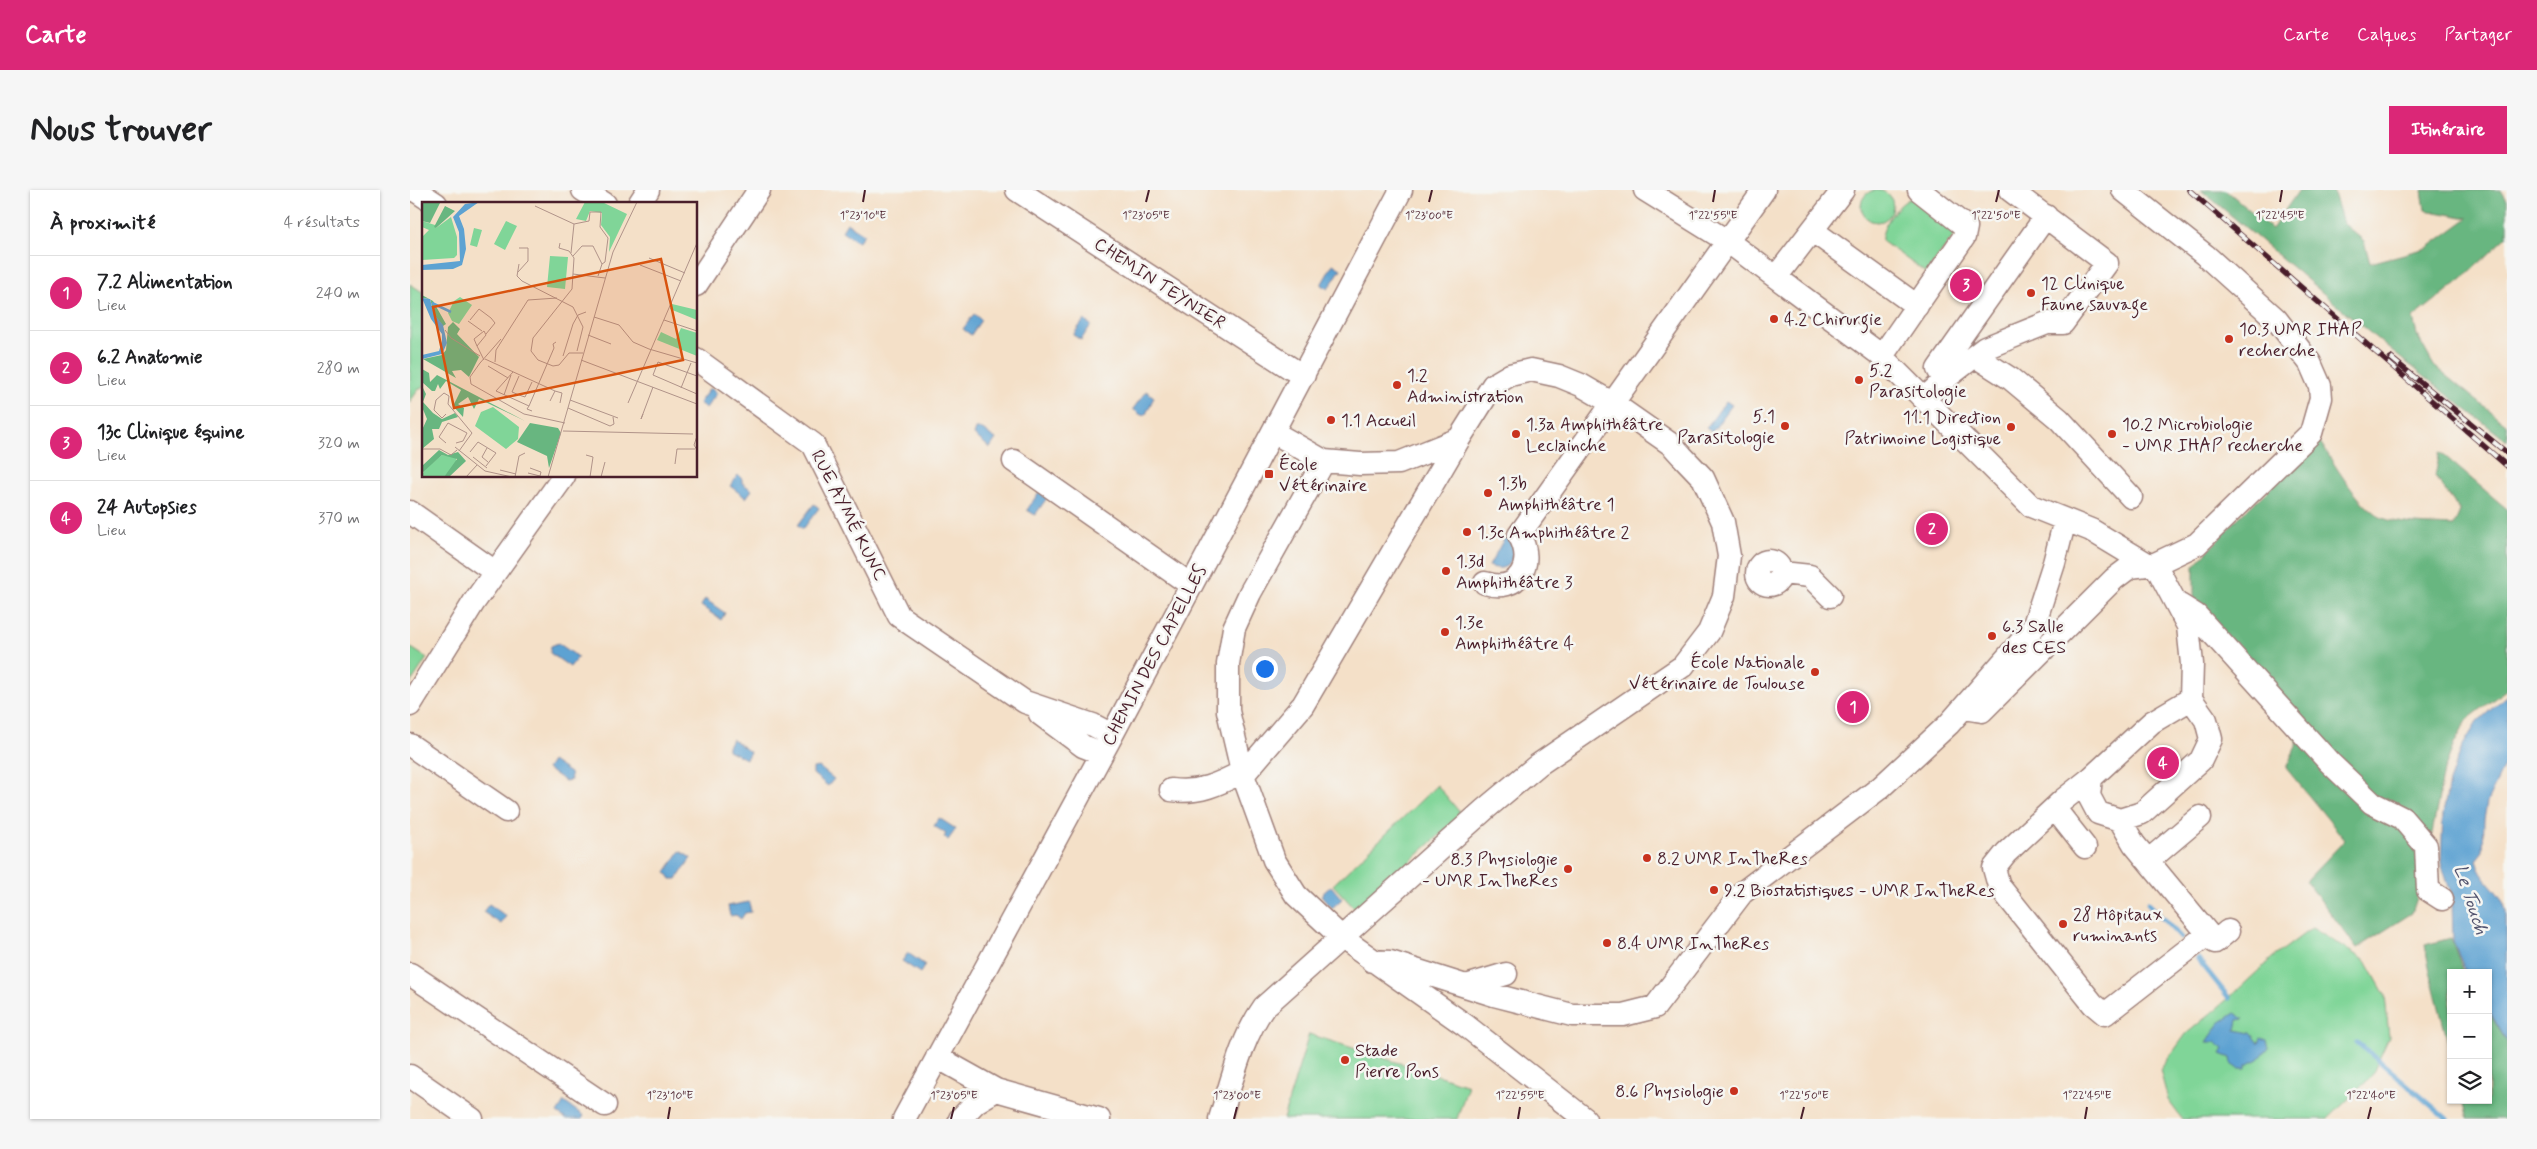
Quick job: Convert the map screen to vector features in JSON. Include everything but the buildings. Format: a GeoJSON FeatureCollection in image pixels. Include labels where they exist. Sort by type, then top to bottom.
{"type":"FeatureCollection","features":[{"type":"Feature","properties":{"kind":"street"},"geometry":{"type":"LineString","coordinates":[[415,190],[433,202]]}},
{"type":"Feature","properties":{"kind":"street"},"geometry":{"type":"LineString","coordinates":[[583,190],[602,202]]}},
{"type":"Feature","properties":{"kind":"street"},"geometry":{"type":"LineString","coordinates":[[640,202],[648,190]]}},
{"type":"Feature","properties":{"kind":"street"},"geometry":{"type":"LineString","coordinates":[[698,282],[760,190]]}},
{"type":"Feature","properties":{"kind":"street","name":"CHEMIN TEYNIER"},"geometry":{"type":"LineString","coordinates":[[1018,190],[1292,370],[1304,375]]}},
{"type":"Feature","properties":{"kind":"street","name":"CHEMIN DES CAPELLES"},"geometry":{"type":"LineString","coordinates":[[904,1119],[1304,375],[1401,190]]}},
{"type":"Feature","properties":{"kind":"street"},"geometry":{"type":"LineString","coordinates":[[1646,190],[1727,242],[1882,356],[2031,506],[2091,530],[2152,565],[2188,626],[2192,664],[2191,699],[2206,720],[2211,739],[2201,760],[2142,813],[2120,820],[2098,813],[2089,796],[2091,778]]}},
{"type":"Feature","properties":{"kind":"street"},"geometry":{"type":"LineString","coordinates":[[1485,583],[1504,586],[1524,570],[1528,556],[1519,535],[1764,190]]}},
{"type":"Feature","properties":{"kind":"street"},"geometry":{"type":"LineString","coordinates":[[1776,278],[1843,190]]}},
{"type":"Feature","properties":{"kind":"street"},"geometry":{"type":"LineString","coordinates":[[1882,356],[1964,236],[1966,227],[1919,190]]}},
{"type":"Feature","properties":{"kind":"street"},"geometry":{"type":"LineString","coordinates":[[1924,399],[1944,380],[1985,348],[2047,323],[2063,323],[2107,263],[2010,190]]}},
{"type":"Feature","properties":{"kind":"street"},"geometry":{"type":"LineString","coordinates":[[1964,708],[1982,711],[2114,579],[2130,567],[2152,565],[2197,544],[2298,448],[2311,433],[2321,398],[2320,386],[2299,348],[2269,312],[2205,255],[2123,190]]}},
{"type":"Feature","properties":{"kind":"street"},"geometry":{"type":"LineString","coordinates":[[1944,380],[1938,369],[2046,216]]}},
{"type":"Feature","properties":{"kind":"street"},"geometry":{"type":"LineString","coordinates":[[1813,231],[1916,306]]}},
{"type":"Feature","properties":{"kind":"street"},"geometry":{"type":"LineString","coordinates":[[1975,356],[2011,379],[2059,419],[2131,497]]}},
{"type":"Feature","properties":{"kind":"street","name":"RUE AYMÉ KUNC"},"geometry":{"type":"LineString","coordinates":[[698,360],[813,444],[899,616],[1025,702],[1093,725],[1106,744]]}},
{"type":"Feature","properties":{"kind":"street"},"geometry":{"type":"LineString","coordinates":[[1220,1119],[1253,1022],[1264,1007],[1484,810],[1538,765],[1683,666],[1709,632],[1724,596],[1729,556],[1723,522],[1703,478],[1672,445],[1612,403],[1574,382],[1531,370],[1510,375],[1493,385],[1459,439],[1303,705],[1243,775]]}},
{"type":"Feature","properties":{"kind":"street"},"geometry":{"type":"LineString","coordinates":[[1273,432],[1324,461],[1360,464],[1398,463],[1459,439]]}},
{"type":"Feature","properties":{"kind":"street"},"geometry":{"type":"LineString","coordinates":[[1014,461],[1191,585]]}},
{"type":"Feature","properties":{"kind":"street"},"geometry":{"type":"LineString","coordinates":[[1324,461],[1250,593],[1234,628],[1228,664],[1228,711],[1243,775],[1274,860],[1287,883],[1316,915],[1343,938],[1372,961],[1464,1025],[1585,1119]]}},
{"type":"Feature","properties":{"kind":"street"},"geometry":{"type":"LineString","coordinates":[[410,705],[495,572],[563,478]]}},
{"type":"Feature","properties":{"kind":"street"},"geometry":{"type":"LineString","coordinates":[[410,512],[495,572]]}},
{"type":"Feature","properties":{"kind":"street"},"geometry":{"type":"LineString","coordinates":[[1372,961],[1390,962],[1466,986],[1572,1015],[1624,1016],[1654,1007],[1742,893],[1881,787],[1964,708],[2033,628],[2054,563],[2065,520]]}},
{"type":"Feature","properties":{"kind":"street"},"geometry":{"type":"LineString","coordinates":[[1727,568],[1757,573],[1761,565],[1768,561],[1776,563],[1782,573],[1810,576],[1830,596]]}},
{"type":"Feature","properties":{"kind":"street"},"geometry":{"type":"LineString","coordinates":[[2175,602],[2196,615],[2329,762],[2372,803],[2402,818],[2426,846],[2428,890],[2442,899]]}},
{"type":"Feature","properties":{"kind":"street","name":"RUE AYMÉ KUNC"},"geometry":{"type":"LineString","coordinates":[[991,680],[1019,694],[1095,717],[1106,744]]}},
{"type":"Feature","properties":{"kind":"street"},"geometry":{"type":"LineString","coordinates":[[2120,820],[2134,844],[2148,861],[2218,932],[2105,1014],[1998,886],[1994,868],[2006,853],[2152,722],[2191,699]]}},
{"type":"Feature","properties":{"kind":"street"},"geometry":{"type":"LineString","coordinates":[[410,745],[506,811]]}},
{"type":"Feature","properties":{"kind":"street"},"geometry":{"type":"LineString","coordinates":[[1171,790],[1181,791],[1210,788],[1242,772],[1243,775]]}},
{"type":"Feature","properties":{"kind":"street"},"geometry":{"type":"LineString","coordinates":[[2055,809],[2085,847]]}},
{"type":"Feature","properties":{"kind":"street"},"geometry":{"type":"LineString","coordinates":[[2148,861],[2200,817]]}},
{"type":"Feature","properties":{"kind":"street"},"geometry":{"type":"LineString","coordinates":[[410,974],[605,1105]]}},
{"type":"Feature","properties":{"kind":"street"},"geometry":{"type":"LineString","coordinates":[[1466,986],[1506,974]]}},
{"type":"Feature","properties":{"kind":"street"},"geometry":{"type":"LineString","coordinates":[[937,1057],[996,1090],[1099,1119]]}},
{"type":"Feature","properties":{"kind":"street"},"geometry":{"type":"LineString","coordinates":[[410,1076],[472,1119]]}},
{"type":"Feature","properties":{"kind":"street"},"geometry":{"type":"LineString","coordinates":[[960,1119],[976,1102],[996,1090]]}},
{"type":"Feature","properties":{"kind":"green space"},"geometry":{"type":"Polygon","coordinates":[[[1877,190],[1889,194],[1893,206],[1889,218],[1877,222],[1865,218],[1861,206],[1865,194],[1877,190]]]}},
{"type":"Feature","properties":{"kind":"green space"},"geometry":{"type":"Polygon","coordinates":[[[2201,190],[2226,190],[2272,229],[2299,190],[2333,190],[2343,223],[2364,241],[2370,263],[2427,248],[2468,218],[2425,210],[2422,190],[2501,190],[2507,200],[2507,237],[2462,279],[2413,318],[2417,335],[2434,366],[2507,425],[2507,441],[2389,349],[2201,190]]]}},
{"type":"Feature","properties":{"kind":"green space"},"geometry":{"type":"Polygon","coordinates":[[[1912,198],[1919,201],[1957,232],[1926,273],[1882,241],[1884,229],[1891,216],[1896,209],[1912,198]]]}},
{"type":"Feature","properties":{"kind":"green space"},"geometry":{"type":"Polygon","coordinates":[[[410,284],[422,292],[422,388],[418,390],[410,402],[410,284]]]}},
{"type":"Feature","properties":{"kind":"green space"},"geometry":{"type":"Polygon","coordinates":[[[2320,442],[2360,500],[2383,518],[2414,524],[2454,526],[2460,511],[2435,476],[2440,452],[2507,509],[2507,689],[2468,719],[2454,744],[2444,770],[2424,876],[2412,913],[2357,948],[2306,881],[2345,840],[2286,768],[2298,742],[2219,627],[2194,598],[2194,566],[2237,519],[2320,442]]]}},
{"type":"Feature","properties":{"kind":"green space"},"geometry":{"type":"Polygon","coordinates":[[[410,647],[427,658],[410,684],[410,647]]]}},
{"type":"Feature","properties":{"kind":"green space"},"geometry":{"type":"Polygon","coordinates":[[[1437,785],[1462,815],[1356,910],[1333,885],[1437,785]]]}},
{"type":"Feature","properties":{"kind":"green space"},"geometry":{"type":"Polygon","coordinates":[[[2312,928],[2366,961],[2385,995],[2389,1037],[2371,1077],[2328,1119],[2182,1119],[2168,1100],[2160,1070],[2186,1034],[2272,958],[2312,928]]]}},
{"type":"Feature","properties":{"kind":"green space"},"geometry":{"type":"Polygon","coordinates":[[[2451,938],[2463,969],[2447,969],[2447,1040],[2430,973],[2425,945],[2451,938]]]}},
{"type":"Feature","properties":{"kind":"green space"},"geometry":{"type":"Polygon","coordinates":[[[2492,1018],[2507,1042],[2507,1119],[2467,1119],[2463,1104],[2492,1104],[2492,1018]]]}},
{"type":"Feature","properties":{"kind":"green space","name":"Stade Pierre Pons"},"geometry":{"type":"Polygon","coordinates":[[[1309,1034],[1468,1085],[1457,1119],[1283,1119],[1309,1034]]]}},
{"type":"Feature","properties":{"kind":"water"},"geometry":{"type":"Polygon","coordinates":[[[847,223],[864,234],[858,242],[842,231],[847,223]]]}},
{"type":"Feature","properties":{"kind":"water"},"geometry":{"type":"Polygon","coordinates":[[[1333,264],[1341,269],[1328,289],[1321,285],[1333,264]]]}},
{"type":"Feature","properties":{"kind":"water"},"geometry":{"type":"Polygon","coordinates":[[[974,314],[981,320],[971,335],[963,329],[974,314]]]}},
{"type":"Feature","properties":{"kind":"water"},"geometry":{"type":"Polygon","coordinates":[[[1084,320],[1091,325],[1081,340],[1073,335],[1084,320]]]}},
{"type":"Feature","properties":{"kind":"water"},"geometry":{"type":"Polygon","coordinates":[[[710,388],[717,393],[706,408],[699,403],[710,388]]]}},
{"type":"Feature","properties":{"kind":"water"},"geometry":{"type":"Polygon","coordinates":[[[1146,391],[1154,397],[1146,414],[1141,415],[1133,409],[1146,391]]]}},
{"type":"Feature","properties":{"kind":"water"},"geometry":{"type":"Polygon","coordinates":[[[1726,401],[1732,405],[1712,432],[1706,428],[1726,401]]]}},
{"type":"Feature","properties":{"kind":"water"},"geometry":{"type":"Polygon","coordinates":[[[976,429],[981,429],[996,439],[990,448],[974,435],[976,429]]]}},
{"type":"Feature","properties":{"kind":"water"},"geometry":{"type":"Polygon","coordinates":[[[738,475],[742,479],[742,483],[752,490],[746,498],[730,486],[738,475]]]}},
{"type":"Feature","properties":{"kind":"water"},"geometry":{"type":"Polygon","coordinates":[[[1041,489],[1049,495],[1035,515],[1027,510],[1041,489]]]}},
{"type":"Feature","properties":{"kind":"water"},"geometry":{"type":"Polygon","coordinates":[[[814,504],[819,508],[803,529],[798,525],[814,504]]]}},
{"type":"Feature","properties":{"kind":"water"},"geometry":{"type":"Polygon","coordinates":[[[1505,537],[1513,542],[1512,559],[1506,566],[1501,568],[1489,566],[1505,537]]]}},
{"type":"Feature","properties":{"kind":"water"},"geometry":{"type":"Polygon","coordinates":[[[705,599],[725,613],[721,620],[701,606],[705,599]]]}},
{"type":"Feature","properties":{"kind":"water"},"geometry":{"type":"Polygon","coordinates":[[[558,643],[578,657],[570,667],[550,653],[551,646],[558,643]]]}},
{"type":"Feature","properties":{"kind":"water","name":"Le Touch"},"geometry":{"type":"Polygon","coordinates":[[[2507,695],[2507,760],[2487,802],[2484,820],[2483,851],[2476,860],[2482,874],[2500,897],[2506,911],[2507,1042],[2492,1016],[2492,969],[2464,969],[2453,941],[2452,896],[2441,863],[2443,814],[2449,782],[2462,747],[2477,722],[2507,695]]]}},
{"type":"Feature","properties":{"kind":"water"},"geometry":{"type":"Polygon","coordinates":[[[732,739],[750,752],[746,759],[728,750],[732,739]]]}},
{"type":"Feature","properties":{"kind":"water"},"geometry":{"type":"Polygon","coordinates":[[[552,761],[570,773],[571,780],[565,781],[547,769],[552,761]]]}},
{"type":"Feature","properties":{"kind":"water"},"geometry":{"type":"Polygon","coordinates":[[[819,767],[834,779],[828,786],[813,774],[813,768],[819,767]]]}},
{"type":"Feature","properties":{"kind":"water"},"geometry":{"type":"Polygon","coordinates":[[[939,818],[956,829],[948,840],[944,837],[946,834],[934,826],[939,818]]]}},
{"type":"Feature","properties":{"kind":"water"},"geometry":{"type":"Polygon","coordinates":[[[680,851],[691,858],[677,879],[671,879],[666,872],[680,851]]]}},
{"type":"Feature","properties":{"kind":"water"},"geometry":{"type":"Polygon","coordinates":[[[1331,886],[1342,899],[1332,908],[1321,895],[1331,886]]]}},
{"type":"Feature","properties":{"kind":"water"},"geometry":{"type":"Polygon","coordinates":[[[749,902],[751,912],[745,913],[741,919],[736,915],[730,916],[728,906],[749,902]]]}},
{"type":"Feature","properties":{"kind":"water"},"geometry":{"type":"Polygon","coordinates":[[[489,904],[506,916],[501,924],[483,912],[489,904]]]}},
{"type":"Feature","properties":{"kind":"water"},"geometry":{"type":"Polygon","coordinates":[[[908,953],[925,965],[920,973],[902,961],[908,953]]]}},
{"type":"Feature","properties":{"kind":"water"},"geometry":{"type":"Polygon","coordinates":[[[2235,1013],[2244,1019],[2238,1020],[2236,1030],[2251,1033],[2259,1043],[2261,1038],[2267,1040],[2269,1047],[2259,1059],[2246,1065],[2246,1069],[2239,1069],[2232,1064],[2231,1058],[2221,1054],[2224,1049],[2215,1042],[2207,1042],[2220,1023],[2235,1013]]]}},
{"type":"Feature","properties":{"kind":"water"},"geometry":{"type":"Polygon","coordinates":[[[564,1102],[584,1116],[582,1119],[566,1119],[557,1113],[564,1102]]]}},
{"type":"Feature","properties":{"kind":"waterway"},"geometry":{"type":"LineString","coordinates":[[2148,903],[2181,938]]}},
{"type":"Feature","properties":{"kind":"waterway"},"geometry":{"type":"LineString","coordinates":[[2198,959],[2229,998]]}},
{"type":"Feature","properties":{"kind":"waterway"},"geometry":{"type":"LineString","coordinates":[[2357,1042],[2447,1119]]}},
{"type":"Feature","properties":{"kind":"railway"},"geometry":{"type":"LineString","coordinates":[[2189,190],[2507,466]]}},
{"type":"Feature","properties":{"kind":"railway"},"geometry":{"type":"LineString","coordinates":[[2391,358],[2507,453]]}},
{"type":"Feature","properties":{"kind":"place","name":"13c Clinique équine"},"geometry":{"type":"Point","coordinates":[1966,285]}},
{"type":"Feature","properties":{"kind":"place","name":"12 Clinique Faune sauvage"},"geometry":{"type":"Point","coordinates":[2031,293]}},
{"type":"Feature","properties":{"kind":"place","name":"4.2 Chirurgie"},"geometry":{"type":"Point","coordinates":[1774,319]}},
{"type":"Feature","properties":{"kind":"place","name":"10.3 UMR IHAP recherche"},"geometry":{"type":"Point","coordinates":[2229,339]}},
{"type":"Feature","properties":{"kind":"place","name":"5.2 Parasitologie"},"geometry":{"type":"Point","coordinates":[1859,380]}},
{"type":"Feature","properties":{"kind":"place","name":"1.2 Administration"},"geometry":{"type":"Point","coordinates":[1397,385]}},
{"type":"Feature","properties":{"kind":"place","name":"1.1 Accueil"},"geometry":{"type":"Point","coordinates":[1331,420]}},
{"type":"Feature","properties":{"kind":"place","name":"5.1 Parasitologie"},"geometry":{"type":"Point","coordinates":[1785,426]}},
{"type":"Feature","properties":{"kind":"place","name":"11.1 Direction Patrimoine Logistique"},"geometry":{"type":"Point","coordinates":[2011,427]}},
{"type":"Feature","properties":{"kind":"place","name":"1.3a Amphithéâtre Leclainche"},"geometry":{"type":"Point","coordinates":[1516,434]}},
{"type":"Feature","properties":{"kind":"place","name":"10.2 Microbiologie - UMR IHAP recherche"},"geometry":{"type":"Point","coordinates":[2112,434]}},
{"type":"Feature","properties":{"kind":"place","name":"École Vétérinaire"},"geometry":{"type":"Point","coordinates":[1269,474]}},
{"type":"Feature","properties":{"kind":"place","name":"1.3b Amphithéâtre 1"},"geometry":{"type":"Point","coordinates":[1488,493]}},
{"type":"Feature","properties":{"kind":"place","name":"6.2 Anatomie"},"geometry":{"type":"Point","coordinates":[1932,529]}},
{"type":"Feature","properties":{"kind":"place","name":"1.3c Amphithéâtre 2"},"geometry":{"type":"Point","coordinates":[1467,532]}},
{"type":"Feature","properties":{"kind":"place","name":"1.3d Amphithéâtre 3"},"geometry":{"type":"Point","coordinates":[1446,571]}},
{"type":"Feature","properties":{"kind":"place","name":"1.3e Amphithéâtre 4"},"geometry":{"type":"Point","coordinates":[1445,632]}},
{"type":"Feature","properties":{"kind":"place","name":"6.3 Salle des CES"},"geometry":{"type":"Point","coordinates":[1992,636]}},
{"type":"Feature","properties":{"kind":"place","name":"École Nationale Vétérinaire de Toulouse"},"geometry":{"type":"Point","coordinates":[1815,672]}},
{"type":"Feature","properties":{"kind":"place","name":"7.2 Alimentation"},"geometry":{"type":"Point","coordinates":[1853,707]}},
{"type":"Feature","properties":{"kind":"place","name":"24 Autopsies"},"geometry":{"type":"Point","coordinates":[2163,763]}},
{"type":"Feature","properties":{"kind":"place","name":"8.2 UMR InTheRes"},"geometry":{"type":"Point","coordinates":[1647,858]}},
{"type":"Feature","properties":{"kind":"place","name":"8.3 Physiologie - UMR InTheRes"},"geometry":{"type":"Point","coordinates":[1568,869]}},
{"type":"Feature","properties":{"kind":"place","name":"9.2 Biostatistiques - UMR InTheRes"},"geometry":{"type":"Point","coordinates":[1714,890]}},
{"type":"Feature","properties":{"kind":"place","name":"28 Hôpitaux ruminants"},"geometry":{"type":"Point","coordinates":[2063,924]}},
{"type":"Feature","properties":{"kind":"place","name":"8.4 UMR InTheRes"},"geometry":{"type":"Point","coordinates":[1607,943]}},
{"type":"Feature","properties":{"kind":"place","name":"Stade Pierre Pons"},"geometry":{"type":"Point","coordinates":[1345,1060]}},
{"type":"Feature","properties":{"kind":"place","name":"8.6 Physiologie"},"geometry":{"type":"Point","coordinates":[1734,1091]}}]}
